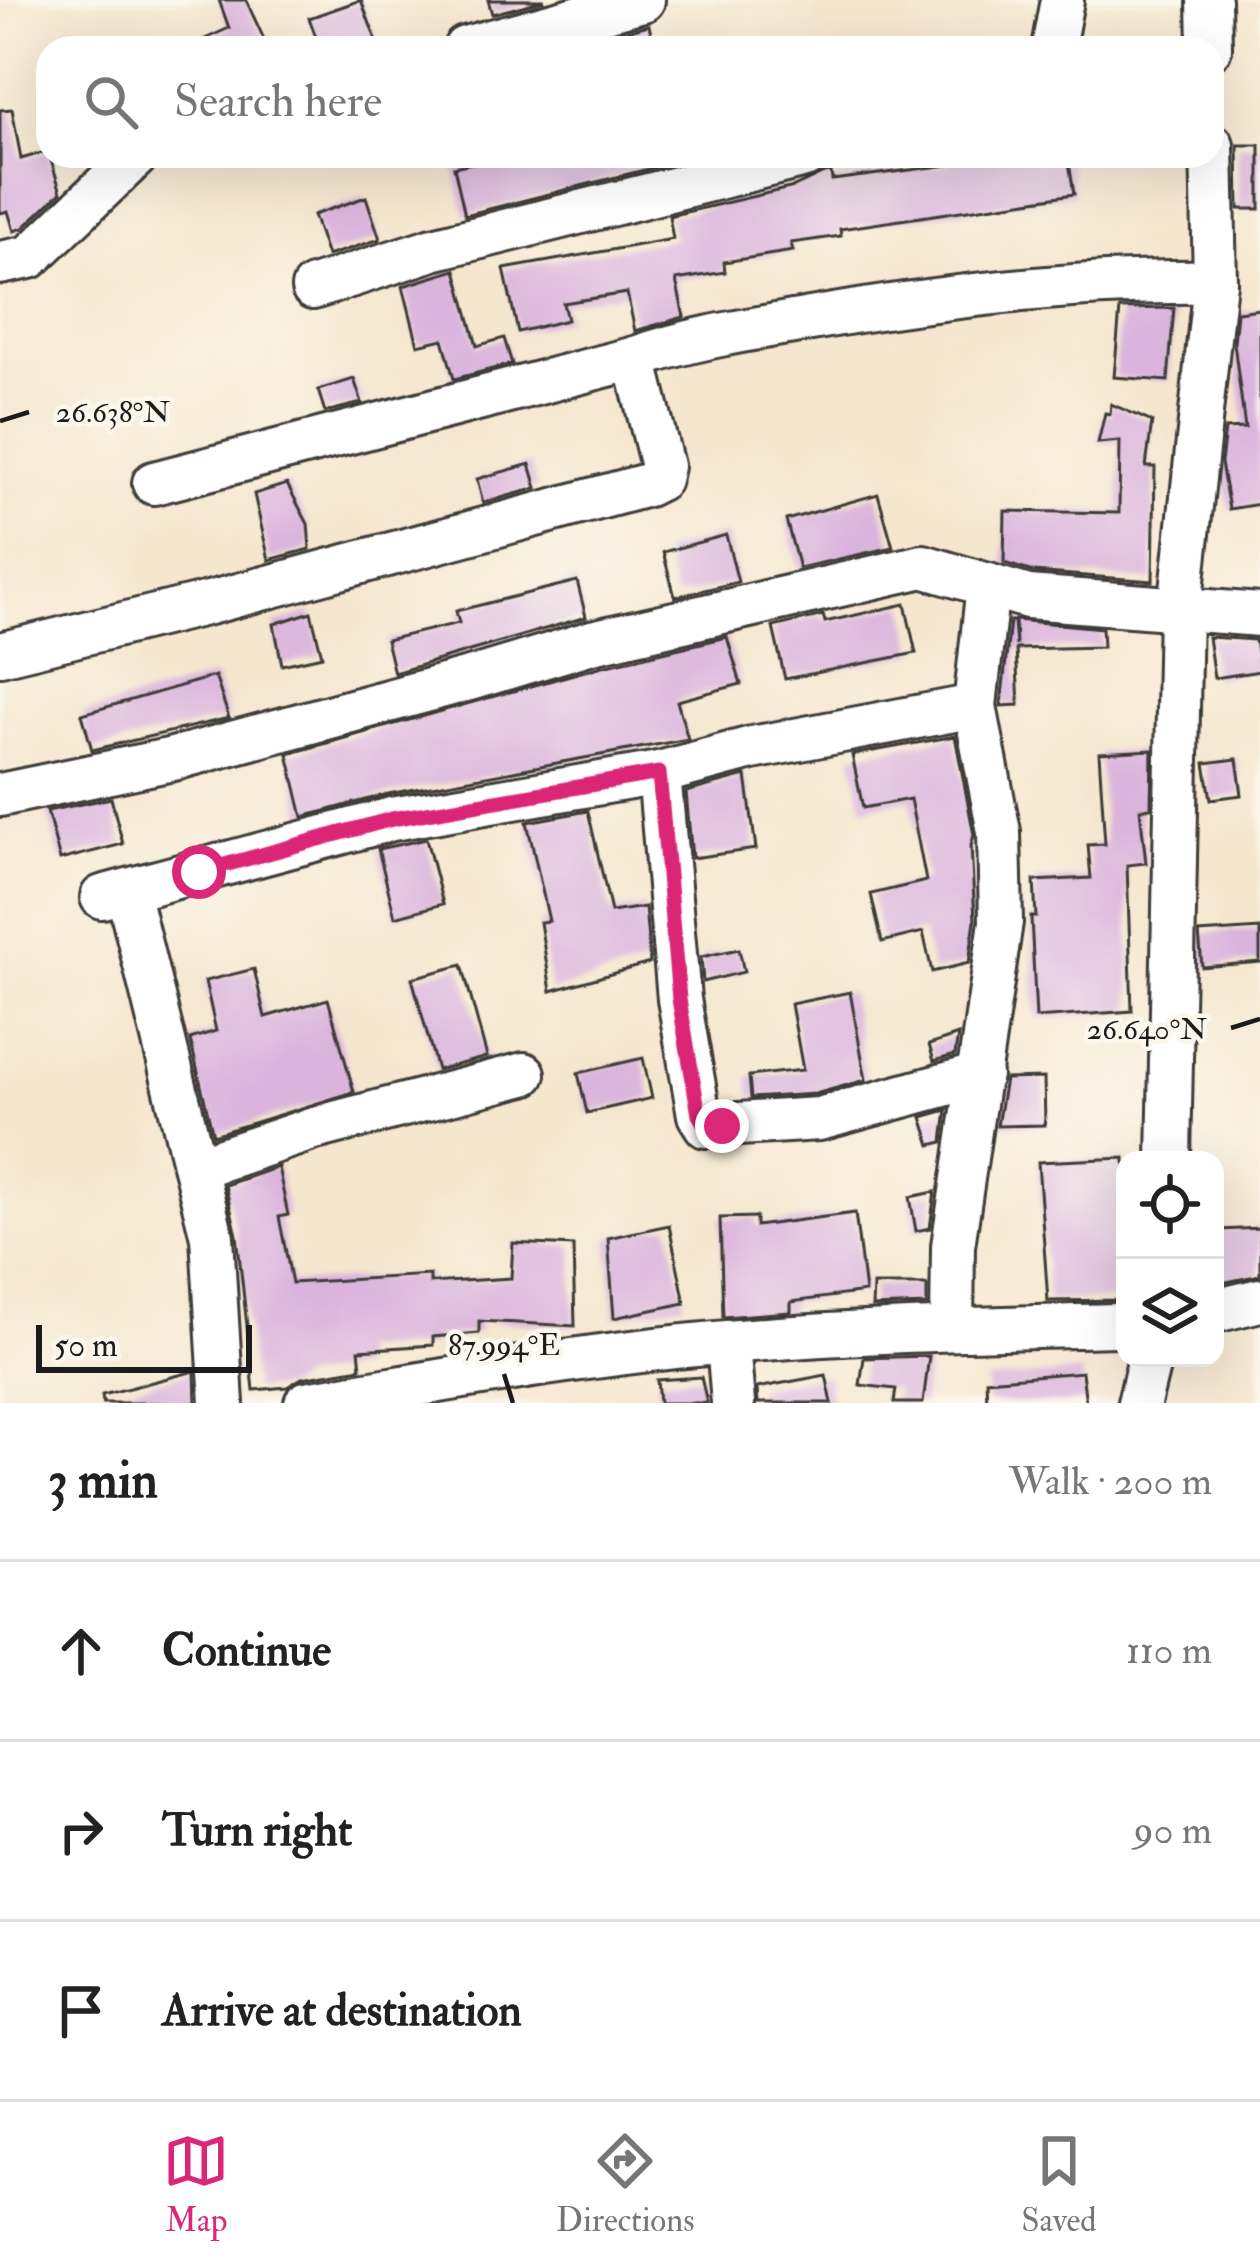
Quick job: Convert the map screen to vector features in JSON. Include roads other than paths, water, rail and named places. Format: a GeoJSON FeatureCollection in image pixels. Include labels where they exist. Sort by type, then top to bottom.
{"type":"FeatureCollection","features":[{"type":"Feature","properties":{"kind":"street"},"geometry":{"type":"LineString","coordinates":[[510,36],[644,0]]}},
{"type":"Feature","properties":{"kind":"street"},"geometry":{"type":"LineString","coordinates":[[1055,36],[1062,0]]}},
{"type":"Feature","properties":{"kind":"street"},"geometry":{"type":"LineString","coordinates":[[1209,0],[1210,36]]}},
{"type":"Feature","properties":{"kind":"street"},"geometry":{"type":"LineString","coordinates":[[0,263],[30,257],[123,168]]}},
{"type":"Feature","properties":{"kind":"street"},"geometry":{"type":"LineString","coordinates":[[313,288],[434,249],[757,168]]}},
{"type":"Feature","properties":{"kind":"street"},"geometry":{"type":"LineString","coordinates":[[1169,1151],[1180,609],[1215,282],[1213,168]]}},
{"type":"Feature","properties":{"kind":"street"},"geometry":{"type":"LineString","coordinates":[[154,483],[635,358],[680,342],[907,302],[1141,281],[1215,282]]}},
{"type":"Feature","properties":{"kind":"street"},"geometry":{"type":"LineString","coordinates":[[0,654],[647,485],[659,478],[662,466],[635,358]]}},
{"type":"Feature","properties":{"kind":"street"},"geometry":{"type":"LineString","coordinates":[[0,795],[173,759],[592,642],[923,566],[1028,597],[1260,615]]}},
{"type":"Feature","properties":{"kind":"street"},"geometry":{"type":"LineString","coordinates":[[952,1328],[953,1246],[1000,922],[999,832],[975,706],[988,585]]}},
{"type":"Feature","properties":{"kind":"street"},"geometry":{"type":"LineString","coordinates":[[223,1403],[212,1237],[114,894],[392,819],[659,773],[752,748],[975,706]]}},
{"type":"Feature","properties":{"kind":"street"},"geometry":{"type":"LineString","coordinates":[[659,773],[679,999],[699,1115],[706,1126],[819,1118],[980,1076]]}},
{"type":"Feature","properties":{"kind":"street"},"geometry":{"type":"LineString","coordinates":[[195,1168],[315,1128],[524,1074]]}},
{"type":"Feature","properties":{"kind":"street"},"geometry":{"type":"LineString","coordinates":[[1224,1309],[1260,1300]]}},
{"type":"Feature","properties":{"kind":"street"},"geometry":{"type":"LineString","coordinates":[[306,1403],[434,1379],[700,1344],[952,1328],[1116,1325]]}},
{"type":"Feature","properties":{"kind":"street"},"geometry":{"type":"LineString","coordinates":[[728,1344],[733,1403]]}},
{"type":"Feature","properties":{"kind":"street"},"geometry":{"type":"LineString","coordinates":[[1139,1403],[1148,1367]]}}]}
